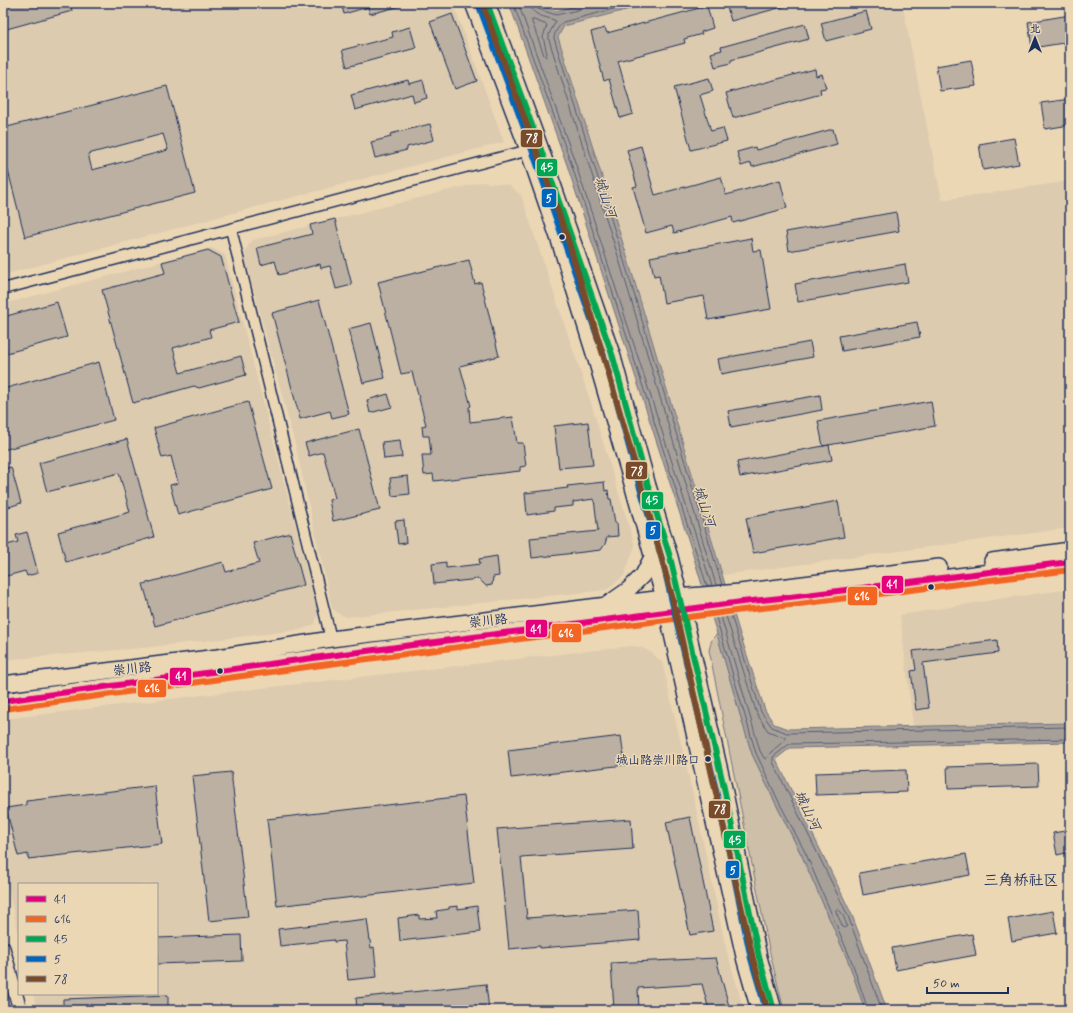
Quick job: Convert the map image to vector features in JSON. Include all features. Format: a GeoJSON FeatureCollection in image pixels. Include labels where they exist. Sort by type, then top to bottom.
{"type":"FeatureCollection","features":[{"type":"Feature","properties":{"kind":"main road"},"geometry":{"type":"LineString","coordinates":[[473,3],[534,149],[613,357],[648,486],[670,558],[688,603],[759,957],[774,1010]]}},
{"type":"Feature","properties":{"kind":"main road"},"geometry":{"type":"LineString","coordinates":[[487,3],[534,149],[559,240],[597,362],[664,598],[745,961],[759,1010]]}},
{"type":"Feature","properties":{"kind":"main road","name":"崇川路"},"geometry":{"type":"LineString","coordinates":[[3,684],[218,657],[331,640],[664,598],[688,603],[741,597],[1070,550]]}},
{"type":"Feature","properties":{"kind":"main road"},"geometry":{"type":"LineString","coordinates":[[606,605],[628,590],[643,575],[652,558]]}},
{"type":"Feature","properties":{"kind":"main road","name":"崇川路"},"geometry":{"type":"LineString","coordinates":[[741,597],[790,597],[1070,562]]}},
{"type":"Feature","properties":{"kind":"main road","name":"崇川路"},"geometry":{"type":"LineString","coordinates":[[3,701],[320,657],[667,613],[688,603]]}},
{"type":"Feature","properties":{"kind":"street"},"geometry":{"type":"LineString","coordinates":[[3,289],[534,149]]}},
{"type":"Feature","properties":{"kind":"street"},"geometry":{"type":"LineString","coordinates":[[231,229],[331,640]]}},
{"type":"Feature","properties":{"kind":"street"},"geometry":{"type":"LineString","coordinates":[[3,948],[20,1010]]}},
{"type":"Feature","properties":{"kind":"shaded area"},"geometry":{"type":"Polygon","coordinates":[[[3,3],[453,3],[504,142],[3,275],[3,3]]]}},
{"type":"Feature","properties":{"kind":"shaded area"},"geometry":{"type":"Polygon","coordinates":[[[653,3],[902,3],[942,200],[1070,181],[1070,528],[723,575],[626,253],[558,37],[564,26],[653,3]]]}},
{"type":"Feature","properties":{"kind":"shaded area"},"geometry":{"type":"Polygon","coordinates":[[[481,182],[509,185],[521,195],[591,403],[635,546],[624,576],[606,590],[347,617],[339,614],[332,608],[295,444],[244,254],[253,240],[481,182]]]}},
{"type":"Feature","properties":{"kind":"shaded area"},"geometry":{"type":"Polygon","coordinates":[[[212,248],[225,255],[318,612],[315,624],[300,630],[142,648],[3,660],[3,304],[212,248]]]}},
{"type":"Feature","properties":{"kind":"shaded area"},"geometry":{"type":"Polygon","coordinates":[[[1070,589],[1070,723],[913,726],[900,615],[1070,589]]]}},
{"type":"Feature","properties":{"kind":"shaded area"},"geometry":{"type":"Polygon","coordinates":[[[717,634],[752,754],[802,856],[849,963],[865,1010],[784,1010],[769,949],[709,650],[712,639],[717,634]]]}},
{"type":"Feature","properties":{"kind":"shaded area"},"geometry":{"type":"Polygon","coordinates":[[[631,646],[640,647],[651,652],[662,662],[694,799],[726,948],[744,1010],[37,1010],[33,995],[158,995],[158,883],[18,883],[18,932],[3,866],[3,719],[631,646]]]}},
{"type":"Feature","properties":{"kind":"water","name":"城山河"},"geometry":{"type":"Polygon","coordinates":[[[509,3],[538,3],[540,6],[556,11],[588,3],[653,3],[564,26],[558,37],[626,253],[739,631],[765,710],[774,724],[788,729],[1070,723],[1070,742],[790,748],[776,759],[852,915],[887,1010],[865,1010],[849,963],[802,856],[752,754],[689,542],[567,165],[509,3]]]}},
{"type":"Feature","properties":{"kind":"building"},"geometry":{"type":"Polygon","coordinates":[[[3,3],[70,3],[72,11],[3,30],[3,3]]]}},
{"type":"Feature","properties":{"kind":"building"},"geometry":{"type":"Polygon","coordinates":[[[341,3],[400,3],[401,6],[370,14],[368,7],[344,14],[341,3]]]}},
{"type":"Feature","properties":{"kind":"building"},"geometry":{"type":"Polygon","coordinates":[[[726,3],[785,3],[786,6],[731,21],[726,3]]]}},
{"type":"Feature","properties":{"kind":"building"},"geometry":{"type":"Polygon","coordinates":[[[707,6],[713,28],[701,32],[702,34],[684,39],[685,43],[618,61],[633,114],[620,118],[609,79],[604,81],[591,32],[605,28],[607,33],[707,6]]]}},
{"type":"Feature","properties":{"kind":"building"},"geometry":{"type":"Polygon","coordinates":[[[866,11],[871,29],[826,41],[821,23],[866,11]]]}},
{"type":"Feature","properties":{"kind":"building"},"geometry":{"type":"Polygon","coordinates":[[[452,14],[477,81],[455,89],[430,22],[452,14]]]}},
{"type":"Feature","properties":{"kind":"building"},"geometry":{"type":"Polygon","coordinates":[[[1070,15],[1070,42],[1032,48],[1028,22],[1070,15]]]}},
{"type":"Feature","properties":{"kind":"building"},"geometry":{"type":"Polygon","coordinates":[[[805,24],[809,39],[731,60],[731,63],[715,67],[711,53],[722,50],[721,47],[805,24]]]}},
{"type":"Feature","properties":{"kind":"building"},"geometry":{"type":"Polygon","coordinates":[[[410,27],[416,48],[347,67],[342,50],[393,37],[392,32],[410,27]]]}},
{"type":"Feature","properties":{"kind":"building"},"geometry":{"type":"Polygon","coordinates":[[[971,60],[976,86],[940,91],[936,66],[971,60]]]}},
{"type":"Feature","properties":{"kind":"building"},"geometry":{"type":"Polygon","coordinates":[[[815,69],[816,76],[822,74],[826,88],[820,89],[821,94],[733,118],[726,93],[815,69]]]}},
{"type":"Feature","properties":{"kind":"building"},"geometry":{"type":"Polygon","coordinates":[[[709,78],[713,91],[700,95],[711,131],[723,128],[727,141],[691,150],[674,87],[709,78]]]}},
{"type":"Feature","properties":{"kind":"building"},"geometry":{"type":"Polygon","coordinates":[[[408,80],[409,84],[423,80],[427,98],[414,102],[412,94],[355,110],[351,95],[408,80]]]}},
{"type":"Feature","properties":{"kind":"building"},"geometry":{"type":"Polygon","coordinates":[[[167,86],[195,193],[25,237],[3,151],[3,128],[167,86]],[[163,134],[88,154],[92,170],[168,150],[163,134]]]}},
{"type":"Feature","properties":{"kind":"building"},"geometry":{"type":"Polygon","coordinates":[[[1070,99],[1070,125],[1045,129],[1041,103],[1070,99]]]}},
{"type":"Feature","properties":{"kind":"building"},"geometry":{"type":"Polygon","coordinates":[[[430,124],[434,140],[407,147],[407,150],[375,158],[371,142],[391,137],[390,134],[430,124]]]}},
{"type":"Feature","properties":{"kind":"building"},"geometry":{"type":"Polygon","coordinates":[[[833,129],[837,144],[752,167],[751,163],[741,166],[737,152],[755,147],[756,150],[833,129]]]}},
{"type":"Feature","properties":{"kind":"building"},"geometry":{"type":"Polygon","coordinates":[[[1014,138],[1019,164],[983,170],[979,144],[1014,138]]]}},
{"type":"Feature","properties":{"kind":"building"},"geometry":{"type":"Polygon","coordinates":[[[641,146],[655,195],[721,177],[726,195],[780,180],[787,208],[733,223],[732,217],[674,233],[672,226],[646,233],[633,187],[637,186],[627,150],[641,146]]]}},
{"type":"Feature","properties":{"kind":"building"},"geometry":{"type":"Polygon","coordinates":[[[896,212],[899,231],[789,251],[786,232],[896,212]]]}},
{"type":"Feature","properties":{"kind":"building"},"geometry":{"type":"Polygon","coordinates":[[[335,219],[352,285],[336,289],[330,266],[321,268],[320,264],[279,275],[275,261],[261,265],[257,248],[312,234],[310,225],[335,219]]]}},
{"type":"Feature","properties":{"kind":"building"},"geometry":{"type":"Polygon","coordinates":[[[751,238],[753,251],[761,250],[771,309],[708,320],[704,296],[664,303],[659,275],[654,276],[650,257],[751,238]]]}},
{"type":"Feature","properties":{"kind":"building"},"geometry":{"type":"Polygon","coordinates":[[[208,250],[221,257],[239,322],[209,330],[211,337],[173,348],[180,373],[241,356],[246,375],[199,388],[194,386],[133,403],[102,290],[165,273],[162,262],[208,250]]]}},
{"type":"Feature","properties":{"kind":"building"},"geometry":{"type":"Polygon","coordinates":[[[469,260],[475,284],[481,282],[499,356],[460,366],[471,406],[469,407],[470,422],[513,417],[517,443],[523,443],[526,466],[520,467],[520,471],[434,481],[433,474],[424,475],[422,455],[431,455],[429,436],[423,436],[422,426],[426,425],[412,372],[401,374],[378,282],[469,260]]]}},
{"type":"Feature","properties":{"kind":"building"},"geometry":{"type":"Polygon","coordinates":[[[905,264],[908,282],[798,302],[795,284],[905,264]]]}},
{"type":"Feature","properties":{"kind":"building"},"geometry":{"type":"Polygon","coordinates":[[[319,300],[349,414],[332,418],[330,411],[300,419],[272,313],[319,300]]]}},
{"type":"Feature","properties":{"kind":"building"},"geometry":{"type":"Polygon","coordinates":[[[57,302],[67,337],[3,354],[3,317],[57,302]]]}},
{"type":"Feature","properties":{"kind":"building"},"geometry":{"type":"Polygon","coordinates":[[[917,322],[920,337],[842,351],[839,336],[917,322]]]}},
{"type":"Feature","properties":{"kind":"building"},"geometry":{"type":"Polygon","coordinates":[[[371,323],[385,378],[363,383],[348,329],[371,323]]]}},
{"type":"Feature","properties":{"kind":"building"},"geometry":{"type":"Polygon","coordinates":[[[810,342],[813,357],[721,374],[718,359],[810,342]]]}},
{"type":"Feature","properties":{"kind":"building"},"geometry":{"type":"Polygon","coordinates":[[[99,362],[114,420],[3,450],[3,389],[99,362]]]}},
{"type":"Feature","properties":{"kind":"building"},"geometry":{"type":"Polygon","coordinates":[[[388,394],[392,407],[370,413],[367,400],[388,394]]]}},
{"type":"Feature","properties":{"kind":"building"},"geometry":{"type":"Polygon","coordinates":[[[820,395],[822,410],[731,427],[728,411],[820,395]]]}},
{"type":"Feature","properties":{"kind":"building"},"geometry":{"type":"Polygon","coordinates":[[[931,401],[935,426],[823,446],[818,421],[931,401]]]}},
{"type":"Feature","properties":{"kind":"building"},"geometry":{"type":"Polygon","coordinates":[[[248,402],[272,489],[178,515],[170,485],[178,483],[171,456],[162,458],[154,428],[248,402]]]}},
{"type":"Feature","properties":{"kind":"building"},"geometry":{"type":"Polygon","coordinates":[[[588,422],[593,465],[559,468],[554,426],[588,422]]]}},
{"type":"Feature","properties":{"kind":"building"},"geometry":{"type":"Polygon","coordinates":[[[359,429],[380,510],[333,521],[329,500],[335,498],[323,452],[309,456],[305,443],[359,429]]]}},
{"type":"Feature","properties":{"kind":"building"},"geometry":{"type":"Polygon","coordinates":[[[127,439],[154,537],[66,562],[58,532],[130,512],[119,473],[47,492],[39,463],[127,439]]]}},
{"type":"Feature","properties":{"kind":"building"},"geometry":{"type":"Polygon","coordinates":[[[400,440],[402,457],[384,459],[382,442],[400,440]]]}},
{"type":"Feature","properties":{"kind":"building"},"geometry":{"type":"Polygon","coordinates":[[[829,445],[832,460],[740,477],[737,462],[829,445]]]}},
{"type":"Feature","properties":{"kind":"building"},"geometry":{"type":"Polygon","coordinates":[[[11,467],[21,503],[9,507],[8,504],[3,506],[3,469],[11,467]]]}},
{"type":"Feature","properties":{"kind":"building"},"geometry":{"type":"Polygon","coordinates":[[[408,476],[410,494],[392,496],[390,478],[408,476]]]}},
{"type":"Feature","properties":{"kind":"building"},"geometry":{"type":"Polygon","coordinates":[[[604,482],[605,491],[608,490],[609,499],[611,499],[615,523],[617,523],[618,536],[607,537],[601,550],[532,558],[530,538],[598,531],[594,499],[573,502],[573,506],[554,508],[554,511],[527,515],[525,493],[604,482]]]}},
{"type":"Feature","properties":{"kind":"building"},"geometry":{"type":"Polygon","coordinates":[[[838,501],[844,537],[753,553],[746,518],[838,501]]]}},
{"type":"Feature","properties":{"kind":"building"},"geometry":{"type":"Polygon","coordinates":[[[404,520],[406,543],[398,544],[395,521],[404,520]]]}},
{"type":"Feature","properties":{"kind":"building"},"geometry":{"type":"Polygon","coordinates":[[[27,532],[38,573],[27,576],[25,571],[3,577],[3,546],[18,542],[16,535],[27,532]]]}},
{"type":"Feature","properties":{"kind":"building"},"geometry":{"type":"Polygon","coordinates":[[[290,533],[304,585],[155,626],[143,584],[223,562],[226,572],[259,563],[253,543],[290,533]]]}},
{"type":"Feature","properties":{"kind":"building"},"geometry":{"type":"Polygon","coordinates":[[[497,556],[499,576],[493,577],[492,585],[486,586],[479,579],[434,584],[432,564],[446,562],[446,568],[480,564],[479,559],[497,556]]]}},
{"type":"Feature","properties":{"kind":"building"},"geometry":{"type":"Polygon","coordinates":[[[997,640],[998,653],[923,663],[929,708],[916,710],[911,671],[916,670],[913,651],[997,640]]]}},
{"type":"Feature","properties":{"kind":"building"},"geometry":{"type":"Polygon","coordinates":[[[621,736],[625,765],[511,778],[508,750],[621,736]]]}},
{"type":"Feature","properties":{"kind":"building"},"geometry":{"type":"Polygon","coordinates":[[[1038,764],[1039,786],[948,789],[947,767],[1038,764]]]}},
{"type":"Feature","properties":{"kind":"building"},"geometry":{"type":"Polygon","coordinates":[[[906,770],[907,792],[816,795],[815,773],[906,770]]]}},
{"type":"Feature","properties":{"kind":"building"},"geometry":{"type":"Polygon","coordinates":[[[231,772],[248,917],[209,921],[192,776],[231,772]]]}},
{"type":"Feature","properties":{"kind":"building"},"geometry":{"type":"Polygon","coordinates":[[[155,786],[162,844],[28,859],[28,854],[18,856],[6,808],[26,805],[26,801],[155,786]]]}},
{"type":"Feature","properties":{"kind":"building"},"geometry":{"type":"Polygon","coordinates":[[[464,796],[474,883],[277,906],[267,819],[464,796]]]}},
{"type":"Feature","properties":{"kind":"building"},"geometry":{"type":"Polygon","coordinates":[[[690,817],[713,931],[690,935],[666,822],[690,817]]]}},
{"type":"Feature","properties":{"kind":"building"},"geometry":{"type":"Polygon","coordinates":[[[631,819],[633,849],[521,857],[527,918],[638,910],[640,940],[509,949],[497,829],[631,819]]]}},
{"type":"Feature","properties":{"kind":"building"},"geometry":{"type":"Polygon","coordinates":[[[1070,830],[1070,852],[1057,855],[1053,833],[1070,830]]]}},
{"type":"Feature","properties":{"kind":"building"},"geometry":{"type":"Polygon","coordinates":[[[966,854],[970,875],[863,895],[859,873],[966,854]]]}},
{"type":"Feature","properties":{"kind":"building"},"geometry":{"type":"Polygon","coordinates":[[[458,906],[458,909],[477,906],[480,932],[400,941],[398,918],[419,915],[419,919],[437,918],[436,911],[458,906]]]}},
{"type":"Feature","properties":{"kind":"building"},"geometry":{"type":"Polygon","coordinates":[[[1053,911],[1057,933],[1012,941],[1008,919],[1053,911]]]}},
{"type":"Feature","properties":{"kind":"building"},"geometry":{"type":"Polygon","coordinates":[[[367,919],[371,948],[374,947],[377,977],[348,980],[344,941],[334,942],[334,940],[280,946],[278,929],[367,919]]]}},
{"type":"Feature","properties":{"kind":"building"},"geometry":{"type":"Polygon","coordinates":[[[972,934],[976,955],[896,970],[892,948],[972,934]]]}},
{"type":"Feature","properties":{"kind":"building"},"geometry":{"type":"Polygon","coordinates":[[[241,935],[242,961],[158,964],[158,938],[241,935]]]}},
{"type":"Feature","properties":{"kind":"building"},"geometry":{"type":"Polygon","coordinates":[[[716,958],[730,1010],[709,1010],[702,984],[638,988],[639,1010],[614,1010],[611,963],[716,958]]]}},
{"type":"Feature","properties":{"kind":"building"},"geometry":{"type":"Polygon","coordinates":[[[486,984],[489,1010],[357,1010],[356,998],[486,984]]]}},
{"type":"Feature","properties":{"kind":"building"},"geometry":{"type":"Polygon","coordinates":[[[168,995],[168,1010],[63,1010],[63,999],[168,995]]]}},
{"type":"Feature","properties":{"kind":"transit line","name":"78"},"geometry":{"type":"LineString","coordinates":[[482,3],[567,237],[639,478],[672,596],[753,959],[767,1008]]}},
{"type":"Feature","properties":{"kind":"transit line","name":"45"},"geometry":{"type":"LineString","coordinates":[[487,3],[540,147],[613,357],[648,486],[670,557],[724,788],[759,957],[774,1010]]}},
{"type":"Feature","properties":{"kind":"transit line","name":"5"},"geometry":{"type":"LineString","coordinates":[[479,6],[532,150],[605,359],[640,488],[662,559],[716,790],[751,959],[766,1010]]}},
{"type":"Feature","properties":{"kind":"transit line","name":"41"},"geometry":{"type":"LineString","coordinates":[[3,701],[313,658],[742,602],[1070,562]]}},
{"type":"Feature","properties":{"kind":"transit line","name":"616"},"geometry":{"type":"LineString","coordinates":[[4,709],[314,666],[743,610],[1070,570]]}},
{"type":"Feature","properties":{"kind":"place","name":"城山路崇川路口"},"geometry":{"type":"Point","coordinates":[708,759]}},
{"type":"Feature","properties":{"kind":"district","name":"三角桥社区"},"geometry":{"type":"Point","coordinates":[1021,880]}}]}
